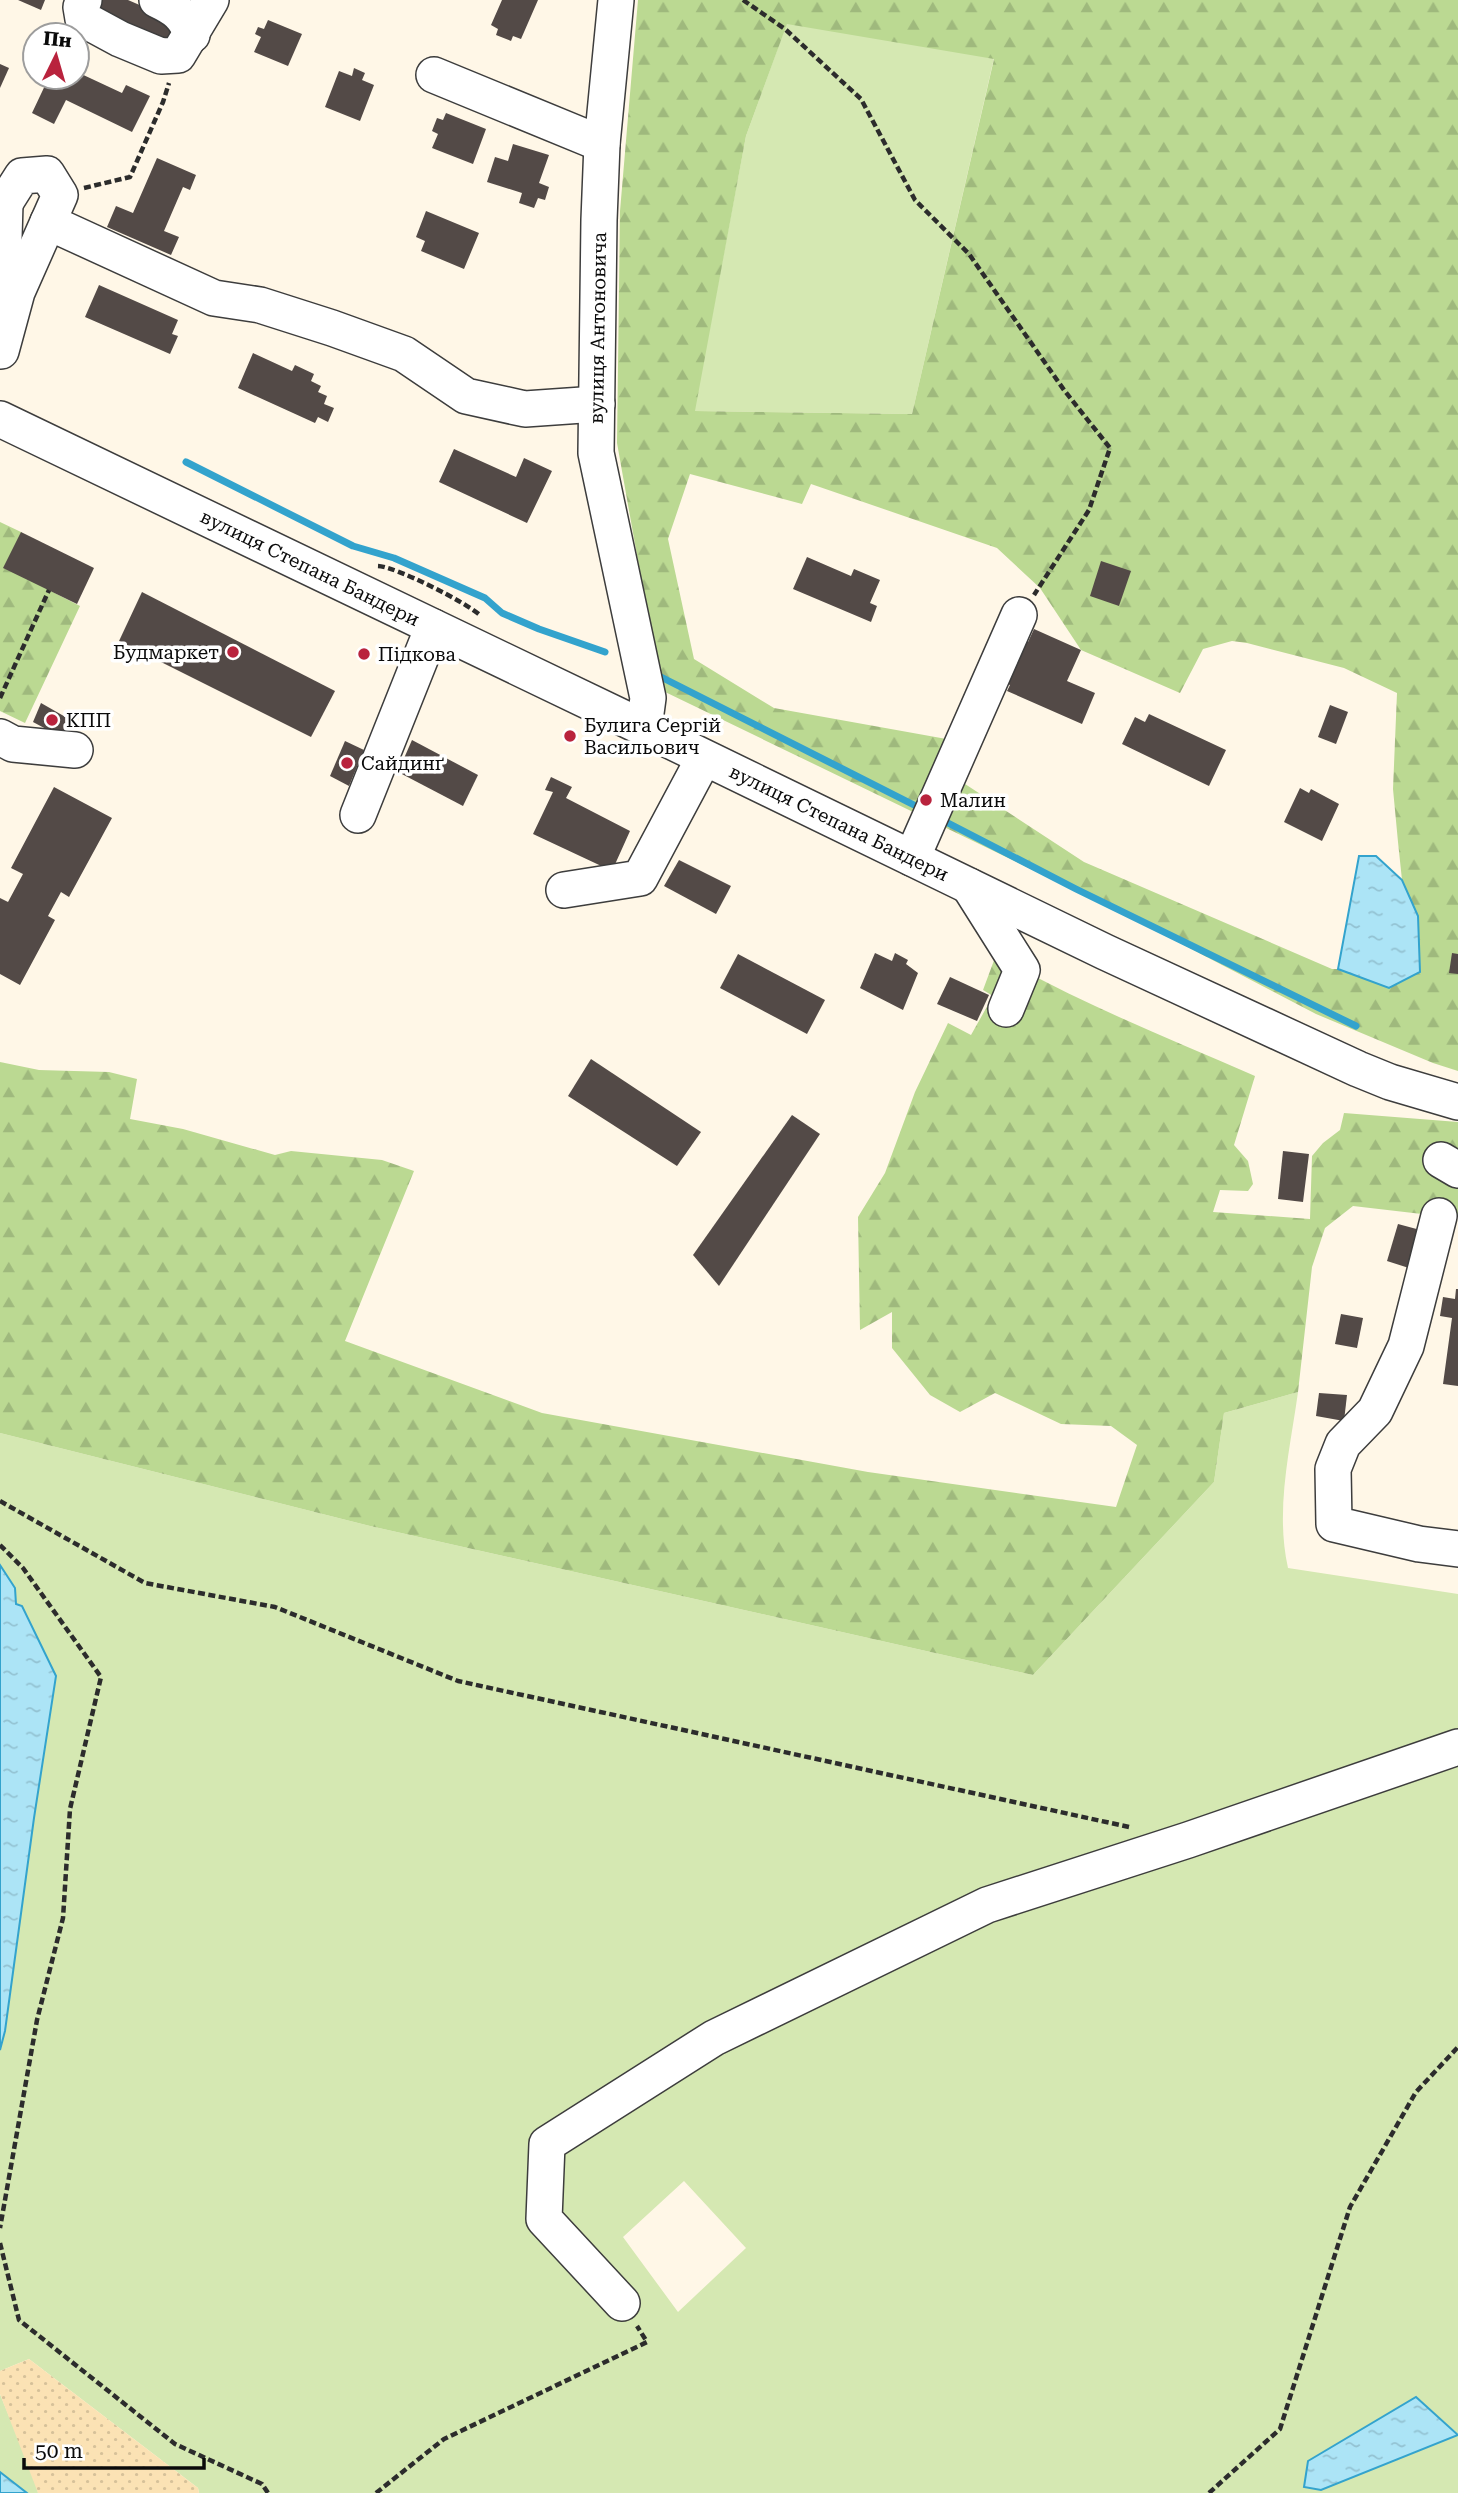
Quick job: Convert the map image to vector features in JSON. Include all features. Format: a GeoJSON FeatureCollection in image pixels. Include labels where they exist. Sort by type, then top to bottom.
{"type":"FeatureCollection","features":[{"type":"Feature","properties":{"kind":"street"},"geometry":{"type":"LineString","coordinates":[[84,0],[81,7],[83,19],[120,39],[161,56],[185,45],[211,0]]}},
{"type":"Feature","properties":{"kind":"street"},"geometry":{"type":"LineString","coordinates":[[158,0],[178,9],[187,21],[185,45]]}},
{"type":"Feature","properties":{"kind":"street","name":"вулиця Антоновича"},"geometry":{"type":"LineString","coordinates":[[616,0],[602,144],[596,453],[648,698],[644,728]]}},
{"type":"Feature","properties":{"kind":"street"},"geometry":{"type":"LineString","coordinates":[[434,75],[602,144]]}},
{"type":"Feature","properties":{"kind":"street"},"geometry":{"type":"LineString","coordinates":[[47,174],[54,208],[17,292],[0,352],[3,202],[22,176],[47,174]]}},
{"type":"Feature","properties":{"kind":"street"},"geometry":{"type":"LineString","coordinates":[[54,208],[214,298],[260,306],[404,354],[466,396],[525,409],[597,404]]}},
{"type":"Feature","properties":{"kind":"street","name":"вулиця Степана Бандери"},"geometry":{"type":"LineString","coordinates":[[0,419],[1118,958],[1358,1069],[1458,1102]]}},
{"type":"Feature","properties":{"kind":"street"},"geometry":{"type":"LineString","coordinates":[[912,858],[1019,615]]}},
{"type":"Feature","properties":{"kind":"street"},"geometry":{"type":"LineString","coordinates":[[358,815],[433,627]]}},
{"type":"Feature","properties":{"kind":"street"},"geometry":{"type":"LineString","coordinates":[[3,725],[75,750]]}},
{"type":"Feature","properties":{"kind":"street"},"geometry":{"type":"LineString","coordinates":[[564,890],[640,878],[704,758]]}},
{"type":"Feature","properties":{"kind":"street"},"geometry":{"type":"LineString","coordinates":[[969,886],[1022,970],[1006,1009]]}},
{"type":"Feature","properties":{"kind":"street"},"geometry":{"type":"LineString","coordinates":[[1439,1216],[1406,1346],[1376,1411],[1343,1444],[1333,1469],[1334,1524],[1419,1544],[1458,1549]]}},
{"type":"Feature","properties":{"kind":"street"},"geometry":{"type":"LineString","coordinates":[[622,2303],[544,2219],[547,2144],[714,2038],[987,1905],[1188,1840],[1458,1746]]}},
{"type":"Feature","properties":{"kind":"path"},"geometry":{"type":"LineString","coordinates":[[743,0],[785,29],[861,99],[915,200],[969,254],[1064,390],[1110,448],[1089,510],[1040,588],[1019,615]]}},
{"type":"Feature","properties":{"kind":"path"},"geometry":{"type":"LineString","coordinates":[[54,208],[130,177],[185,45]]}},
{"type":"Feature","properties":{"kind":"path"},"geometry":{"type":"LineString","coordinates":[[3,725],[49,590]]}},
{"type":"Feature","properties":{"kind":"path"},"geometry":{"type":"LineString","coordinates":[[0,1501],[145,1583],[275,1607],[458,1681],[1123,1826]]}},
{"type":"Feature","properties":{"kind":"path"},"geometry":{"type":"LineString","coordinates":[[0,1545],[23,1568],[101,1677],[70,1809],[64,1918],[37,2020],[0,2228]]}},
{"type":"Feature","properties":{"kind":"path"},"geometry":{"type":"LineString","coordinates":[[1209,2493],[1280,2429],[1350,2207],[1416,2092],[1458,2047]]}},
{"type":"Feature","properties":{"kind":"path"},"geometry":{"type":"LineString","coordinates":[[0,2243],[19,2320],[175,2444],[262,2484],[268,2493]]}},
{"type":"Feature","properties":{"kind":"path"},"geometry":{"type":"LineString","coordinates":[[376,2493],[444,2439],[647,2342],[622,2303]]}},
{"type":"Feature","properties":{"kind":"green space"},"geometry":{"type":"Polygon","coordinates":[[[638,0],[1458,0],[1458,1071],[1316,1014],[1128,916],[661,690],[617,443],[620,211],[638,0]],[[787,24],[746,136],[695,411],[912,414],[994,59],[787,24]],[[690,474],[668,539],[694,659],[774,708],[952,740],[962,782],[1084,862],[1332,969],[1338,969],[1418,916],[1402,880],[1393,789],[1397,693],[1344,668],[1232,641],[1203,649],[1180,693],[1081,650],[1040,588],[997,548],[811,484],[802,504],[690,474]]]}},
{"type":"Feature","properties":{"kind":"green space"},"geometry":{"type":"Polygon","coordinates":[[[787,23],[994,58],[912,414],[694,411],[746,136],[787,23]]]}},
{"type":"Feature","properties":{"kind":"green space"},"geometry":{"type":"Polygon","coordinates":[[[0,522],[21,532],[49,590],[80,606],[25,723],[0,711],[0,522]]]}},
{"type":"Feature","properties":{"kind":"green space"},"geometry":{"type":"Polygon","coordinates":[[[996,955],[1091,1004],[1255,1076],[1234,1145],[1248,1161],[1253,1184],[1248,1191],[1220,1190],[1213,1212],[1310,1219],[1312,1156],[1340,1130],[1344,1113],[1458,1122],[1458,1215],[1439,1216],[1353,1206],[1325,1228],[1312,1267],[1298,1392],[1224,1413],[1214,1482],[1033,1675],[370,1526],[0,1433],[0,1062],[39,1070],[109,1072],[137,1079],[130,1119],[183,1129],[275,1155],[291,1151],[382,1160],[414,1171],[345,1341],[542,1413],[868,1472],[1116,1507],[1137,1445],[1111,1426],[1061,1424],[995,1393],[960,1412],[930,1395],[892,1348],[892,1312],[860,1330],[858,1217],[885,1173],[915,1092],[948,1023],[971,1035],[993,996],[983,990],[996,955]]]}},
{"type":"Feature","properties":{"kind":"green space"},"geometry":{"type":"Polygon","coordinates":[[[1298,1392],[1283,1502],[1284,1546],[1288,1568],[1458,1594],[1458,2434],[1416,2397],[1458,2435],[1458,2493],[199,2493],[198,2488],[29,2359],[0,2371],[0,2050],[5,2031],[56,1676],[16,1604],[15,1588],[0,1565],[0,1433],[370,1526],[1033,1675],[1214,1482],[1224,1413],[1298,1392]],[[684,2181],[623,2237],[678,2312],[746,2248],[684,2181]]]}},
{"type":"Feature","properties":{"kind":"green space"},"geometry":{"type":"Polygon","coordinates":[[[0,2394],[38,2493],[27,2493],[0,2472],[0,2394]]]}},
{"type":"Feature","properties":{"kind":"sand"},"geometry":{"type":"Polygon","coordinates":[[[29,2359],[198,2488],[199,2493],[38,2493],[0,2394],[0,2371],[29,2359]]]}},
{"type":"Feature","properties":{"kind":"water"},"geometry":{"type":"Polygon","coordinates":[[[1359,856],[1376,856],[1402,880],[1418,916],[1420,972],[1389,988],[1338,969],[1359,856]]]}},
{"type":"Feature","properties":{"kind":"water"},"geometry":{"type":"Polygon","coordinates":[[[0,1565],[15,1588],[16,1604],[22,1606],[56,1676],[5,2031],[0,2050],[0,1565]]]}},
{"type":"Feature","properties":{"kind":"water"},"geometry":{"type":"Polygon","coordinates":[[[1416,2397],[1458,2435],[1321,2490],[1304,2487],[1308,2461],[1416,2397]]]}},
{"type":"Feature","properties":{"kind":"water"},"geometry":{"type":"Polygon","coordinates":[[[0,2472],[27,2493],[0,2493],[0,2472]]]}},
{"type":"Feature","properties":{"kind":"building"},"geometry":{"type":"Polygon","coordinates":[[[18,0],[45,0],[41,10],[18,0]]]}},
{"type":"Feature","properties":{"kind":"building"},"geometry":{"type":"Polygon","coordinates":[[[95,0],[128,0],[179,22],[169,46],[90,11],[95,0]]]}},
{"type":"Feature","properties":{"kind":"building"},"geometry":{"type":"Polygon","coordinates":[[[502,0],[538,0],[521,39],[513,36],[511,41],[496,35],[498,29],[491,25],[502,0]]]}},
{"type":"Feature","properties":{"kind":"building"},"geometry":{"type":"Polygon","coordinates":[[[268,20],[302,34],[288,66],[254,52],[261,37],[255,34],[258,27],[264,29],[268,20]]]}},
{"type":"Feature","properties":{"kind":"building"},"geometry":{"type":"Polygon","coordinates":[[[0,64],[9,68],[0,88],[0,64]]]}},
{"type":"Feature","properties":{"kind":"building"},"geometry":{"type":"Polygon","coordinates":[[[354,68],[365,73],[362,80],[374,85],[360,121],[325,107],[339,71],[352,76],[354,68]]]}},
{"type":"Feature","properties":{"kind":"building"},"geometry":{"type":"Polygon","coordinates":[[[91,79],[122,93],[126,85],[150,96],[132,132],[66,100],[54,124],[32,113],[42,91],[91,91],[91,79]]]}},
{"type":"Feature","properties":{"kind":"building"},"geometry":{"type":"Polygon","coordinates":[[[446,113],[486,129],[473,164],[432,148],[438,134],[432,131],[437,118],[443,120],[446,113]]]}},
{"type":"Feature","properties":{"kind":"building"},"geometry":{"type":"Polygon","coordinates":[[[513,144],[549,155],[539,183],[549,187],[545,200],[538,198],[534,208],[519,203],[522,193],[487,182],[495,157],[508,161],[513,144]]]}},
{"type":"Feature","properties":{"kind":"building"},"geometry":{"type":"Polygon","coordinates":[[[157,158],[196,175],[190,190],[183,187],[164,231],[179,237],[171,255],[107,227],[116,206],[133,213],[157,158]]]}},
{"type":"Feature","properties":{"kind":"building"},"geometry":{"type":"Polygon","coordinates":[[[426,211],[479,233],[464,269],[421,251],[425,241],[416,237],[426,211]]]}},
{"type":"Feature","properties":{"kind":"building"},"geometry":{"type":"Polygon","coordinates":[[[99,285],[178,320],[172,334],[178,336],[170,354],[85,317],[99,285]]]}},
{"type":"Feature","properties":{"kind":"building"},"geometry":{"type":"Polygon","coordinates":[[[253,353],[292,371],[295,365],[314,374],[311,381],[321,386],[318,392],[327,396],[324,404],[334,408],[328,422],[318,417],[315,423],[238,388],[253,353]]]}},
{"type":"Feature","properties":{"kind":"building"},"geometry":{"type":"Polygon","coordinates":[[[454,449],[516,477],[524,458],[552,471],[527,523],[439,482],[454,449]]]}},
{"type":"Feature","properties":{"kind":"building"},"geometry":{"type":"Polygon","coordinates":[[[21,532],[94,568],[77,604],[3,568],[21,532]]]}},
{"type":"Feature","properties":{"kind":"building"},"geometry":{"type":"Polygon","coordinates":[[[807,557],[851,576],[854,569],[880,580],[870,603],[877,606],[871,622],[793,589],[807,557]]]}},
{"type":"Feature","properties":{"kind":"building"},"geometry":{"type":"Polygon","coordinates":[[[1101,561],[1131,571],[1119,606],[1090,596],[1101,561]]]}},
{"type":"Feature","properties":{"kind":"building"},"geometry":{"type":"Polygon","coordinates":[[[142,592],[335,691],[311,737],[119,641],[142,592]]]}},
{"type":"Feature","properties":{"kind":"building"},"geometry":{"type":"Polygon","coordinates":[[[1034,629],[1081,650],[1067,681],[1095,693],[1082,724],[1007,691],[1010,685],[1001,681],[1019,639],[1028,642],[1034,629]]]}},
{"type":"Feature","properties":{"kind":"building","name":"КПП"},"geometry":{"type":"Polygon","coordinates":[[[41,703],[69,719],[63,738],[33,722],[41,703]]]}},
{"type":"Feature","properties":{"kind":"building"},"geometry":{"type":"Polygon","coordinates":[[[1330,705],[1348,712],[1336,744],[1318,737],[1330,705]]]}},
{"type":"Feature","properties":{"kind":"building"},"geometry":{"type":"Polygon","coordinates":[[[1149,714],[1226,750],[1209,786],[1122,744],[1135,717],[1145,722],[1149,714]]]}},
{"type":"Feature","properties":{"kind":"building"},"geometry":{"type":"Polygon","coordinates":[[[412,740],[478,775],[463,806],[398,772],[412,740]]]}},
{"type":"Feature","properties":{"kind":"building","name":"Сайдинґ"},"geometry":{"type":"Polygon","coordinates":[[[345,741],[364,750],[349,786],[330,776],[345,741]]]}},
{"type":"Feature","properties":{"kind":"building"},"geometry":{"type":"Polygon","coordinates":[[[551,777],[572,787],[566,798],[630,831],[612,871],[533,834],[553,792],[545,790],[551,777]]]}},
{"type":"Feature","properties":{"kind":"building"},"geometry":{"type":"Polygon","coordinates":[[[54,787],[112,818],[69,897],[61,892],[48,916],[55,920],[20,985],[0,974],[0,898],[8,902],[23,874],[11,868],[54,787]]]}},
{"type":"Feature","properties":{"kind":"building"},"geometry":{"type":"Polygon","coordinates":[[[1300,788],[1309,793],[1311,789],[1339,804],[1322,841],[1284,822],[1300,788]]]}},
{"type":"Feature","properties":{"kind":"building"},"geometry":{"type":"Polygon","coordinates":[[[679,860],[731,886],[716,914],[664,886],[679,860]]]}},
{"type":"Feature","properties":{"kind":"building"},"geometry":{"type":"Polygon","coordinates":[[[875,953],[892,961],[895,953],[908,960],[906,964],[918,973],[903,1010],[860,988],[875,953]]]}},
{"type":"Feature","properties":{"kind":"building"},"geometry":{"type":"Polygon","coordinates":[[[1452,953],[1458,954],[1458,974],[1449,973],[1452,953]]]}},
{"type":"Feature","properties":{"kind":"building"},"geometry":{"type":"Polygon","coordinates":[[[738,954],[825,1000],[807,1034],[720,988],[738,954]]]}},
{"type":"Feature","properties":{"kind":"building"},"geometry":{"type":"Polygon","coordinates":[[[950,977],[989,995],[977,1021],[937,1004],[950,977]]]}},
{"type":"Feature","properties":{"kind":"building"},"geometry":{"type":"Polygon","coordinates":[[[591,1059],[701,1132],[677,1166],[568,1096],[591,1059]]]}},
{"type":"Feature","properties":{"kind":"building"},"geometry":{"type":"Polygon","coordinates":[[[792,1115],[820,1134],[719,1286],[693,1255],[792,1115]]]}},
{"type":"Feature","properties":{"kind":"building"},"geometry":{"type":"Polygon","coordinates":[[[1283,1151],[1309,1154],[1303,1202],[1278,1199],[1283,1151]]]}},
{"type":"Feature","properties":{"kind":"building"},"geometry":{"type":"Polygon","coordinates":[[[1398,1224],[1424,1231],[1412,1269],[1387,1261],[1398,1224]]]}},
{"type":"Feature","properties":{"kind":"building"},"geometry":{"type":"Polygon","coordinates":[[[1456,1289],[1458,1386],[1443,1384],[1452,1318],[1440,1316],[1443,1297],[1455,1299],[1456,1289]]]}},
{"type":"Feature","properties":{"kind":"building"},"geometry":{"type":"Polygon","coordinates":[[[1341,1314],[1363,1318],[1357,1348],[1335,1344],[1341,1314]]]}},
{"type":"Feature","properties":{"kind":"building"},"geometry":{"type":"Polygon","coordinates":[[[1319,1393],[1347,1395],[1344,1421],[1316,1416],[1319,1393]]]}},
{"type":"Feature","properties":{"kind":"waterway"},"geometry":{"type":"LineString","coordinates":[[186,462],[353,546],[394,558],[485,598],[502,613],[605,652]]}},
{"type":"Feature","properties":{"kind":"waterway"},"geometry":{"type":"LineString","coordinates":[[657,675],[914,805]]}},
{"type":"Feature","properties":{"kind":"waterway"},"geometry":{"type":"LineString","coordinates":[[948,823],[1356,1026]]}},
{"type":"Feature","properties":{"kind":"place","name":"Будмаркет"},"geometry":{"type":"Point","coordinates":[233,652]}},
{"type":"Feature","properties":{"kind":"place","name":"Підкова"},"geometry":{"type":"Point","coordinates":[364,654]}},
{"type":"Feature","properties":{"kind":"place","name":"КПП"},"geometry":{"type":"Point","coordinates":[52,720]}},
{"type":"Feature","properties":{"kind":"place","name":"Булига Сергій Васильович"},"geometry":{"type":"Point","coordinates":[570,736]}},
{"type":"Feature","properties":{"kind":"place","name":"Сайдинґ"},"geometry":{"type":"Point","coordinates":[347,763]}},
{"type":"Feature","properties":{"kind":"place","name":"Малин"},"geometry":{"type":"Point","coordinates":[926,800]}}]}
